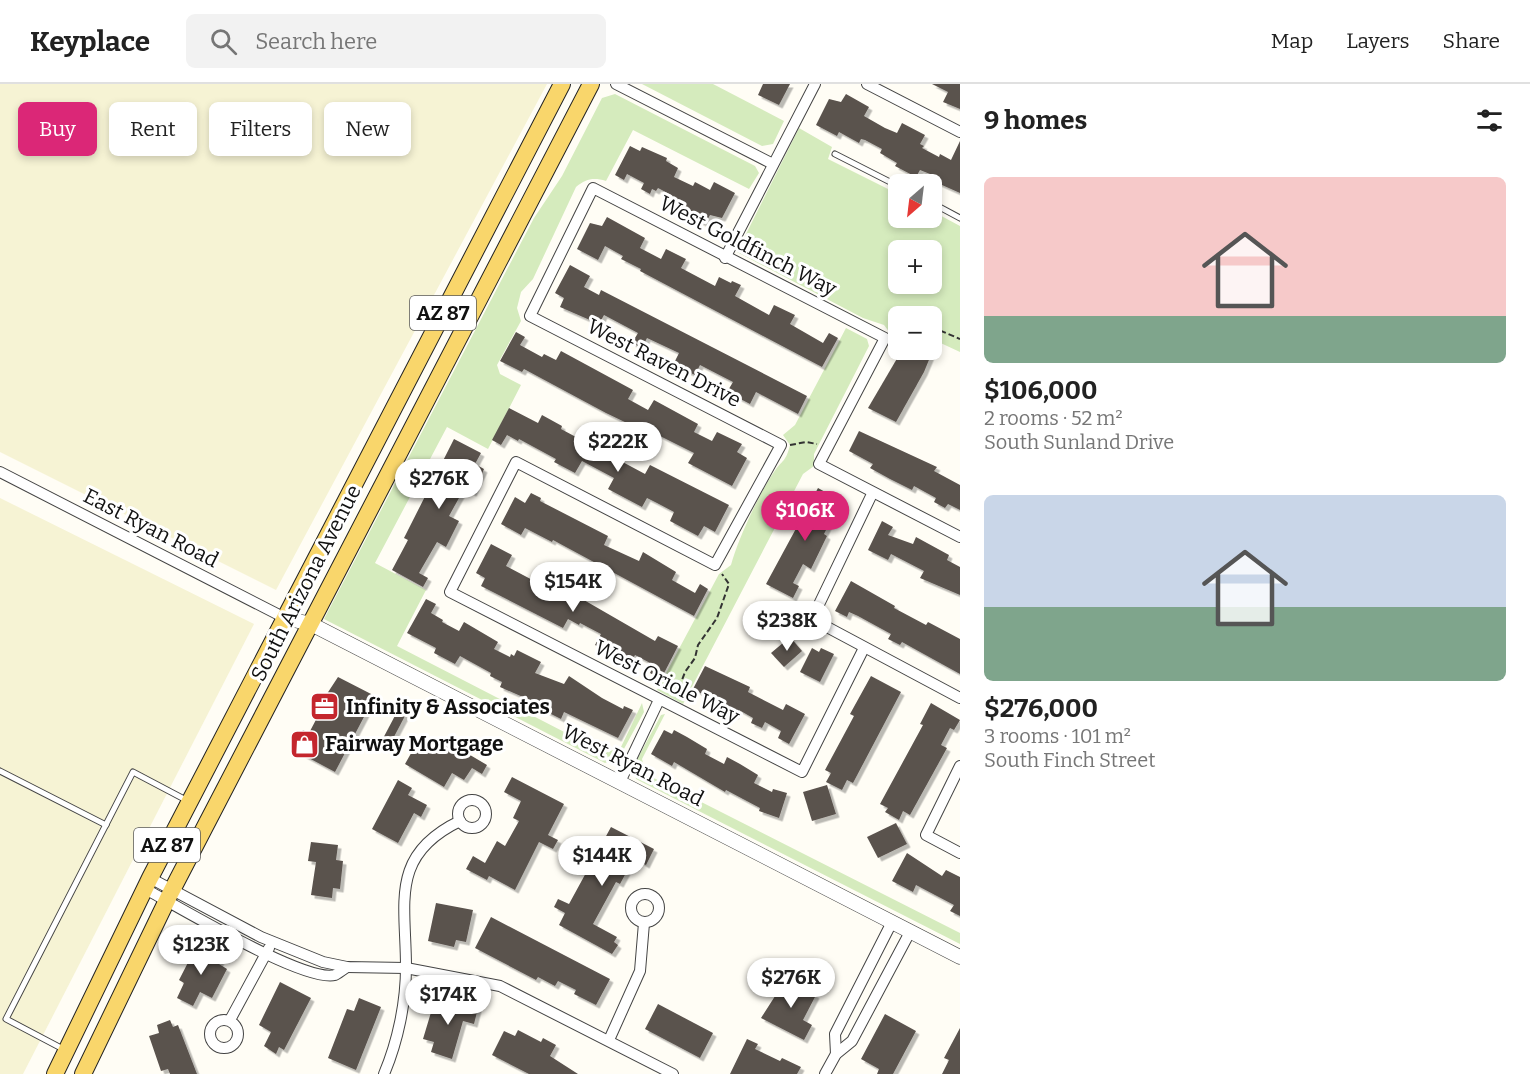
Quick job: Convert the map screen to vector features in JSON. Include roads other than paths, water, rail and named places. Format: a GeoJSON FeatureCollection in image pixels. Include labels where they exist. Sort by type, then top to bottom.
{"type":"FeatureCollection","features":[{"type":"Feature","properties":{"kind":"main road","name":"South Arizona Avenue"},"geometry":{"type":"LineString","coordinates":[[55,1074],[147,884],[562,84]]}},
{"type":"Feature","properties":{"kind":"main road","name":"South Arizona Avenue"},"geometry":{"type":"LineString","coordinates":[[83,1074],[169,895],[591,84]]}},
{"type":"Feature","properties":{"kind":"street"},"geometry":{"type":"LineString","coordinates":[[616,84],[774,164]]}},
{"type":"Feature","properties":{"kind":"street"},"geometry":{"type":"LineString","coordinates":[[725,258],[815,84]]}},
{"type":"Feature","properties":{"kind":"street"},"geometry":{"type":"LineString","coordinates":[[867,84],[960,132]]}},
{"type":"Feature","properties":{"kind":"street","name":"West Goldfinch Way"},"geometry":{"type":"LineString","coordinates":[[530,316],[593,188],[725,258],[885,338],[819,464],[872,494]]}},
{"type":"Feature","properties":{"kind":"street","name":"West Raven Drive"},"geometry":{"type":"LineString","coordinates":[[450,592],[516,462],[716,566],[781,445],[530,316]]}},
{"type":"Feature","properties":{"kind":"street","name":"East Ryan Road"},"geometry":{"type":"LineString","coordinates":[[0,472],[285,618]]}},
{"type":"Feature","properties":{"kind":"street"},"geometry":{"type":"LineString","coordinates":[[960,537],[872,494],[812,619],[960,699]]}},
{"type":"Feature","properties":{"kind":"street","name":"West Oriole Way"},"geometry":{"type":"LineString","coordinates":[[450,592],[802,772],[864,648]]}},
{"type":"Feature","properties":{"kind":"street","name":"West Ryan Road"},"geometry":{"type":"LineString","coordinates":[[285,618],[311,624],[960,957]]}},
{"type":"Feature","properties":{"kind":"street"},"geometry":{"type":"LineString","coordinates":[[620,782],[659,700]]}},
{"type":"Feature","properties":{"kind":"street"},"geometry":{"type":"LineString","coordinates":[[960,766],[926,835],[960,853]]}},
{"type":"Feature","properties":{"kind":"street"},"geometry":{"type":"LineString","coordinates":[[384,1074],[396,1046],[406,968],[402,909],[408,873],[418,853],[432,838],[460,821]]}},
{"type":"Feature","properties":{"kind":"street"},"geometry":{"type":"LineString","coordinates":[[147,884],[219,915],[272,942],[323,962],[347,967],[406,968],[500,986],[673,1074]]}},
{"type":"Feature","properties":{"kind":"street"},"geometry":{"type":"LineString","coordinates":[[169,895],[214,926],[266,954],[324,974],[336,975],[347,967]]}},
{"type":"Feature","properties":{"kind":"street"},"geometry":{"type":"LineString","coordinates":[[214,926],[219,915]]}},
{"type":"Feature","properties":{"kind":"street"},"geometry":{"type":"LineString","coordinates":[[836,1054],[835,1034],[892,922]]}},
{"type":"Feature","properties":{"kind":"street"},"geometry":{"type":"LineString","coordinates":[[609,1040],[640,971],[644,923]]}},
{"type":"Feature","properties":{"kind":"street"},"geometry":{"type":"LineString","coordinates":[[825,1074],[836,1054],[852,1041],[910,932]]}},
{"type":"Feature","properties":{"kind":"street"},"geometry":{"type":"LineString","coordinates":[[230,1020],[272,942]]}},
{"type":"Feature","properties":{"kind":"lane"},"geometry":{"type":"LineString","coordinates":[[835,154],[888,181]]}},
{"type":"Feature","properties":{"kind":"lane"},"geometry":{"type":"LineString","coordinates":[[942,208],[960,218]]}},
{"type":"Feature","properties":{"kind":"lane"},"geometry":{"type":"LineString","coordinates":[[0,771],[106,825]]}},
{"type":"Feature","properties":{"kind":"lane"},"geometry":{"type":"LineString","coordinates":[[66,1051],[3,1018],[133,772],[190,802]]}},
{"type":"Feature","properties":{"kind":"place","name":"Infinity & Associates"},"geometry":{"type":"Point","coordinates":[325,707]}},
{"type":"Feature","properties":{"kind":"place","name":"Fairway Mortgage"},"geometry":{"type":"Point","coordinates":[304,744]}}]}
